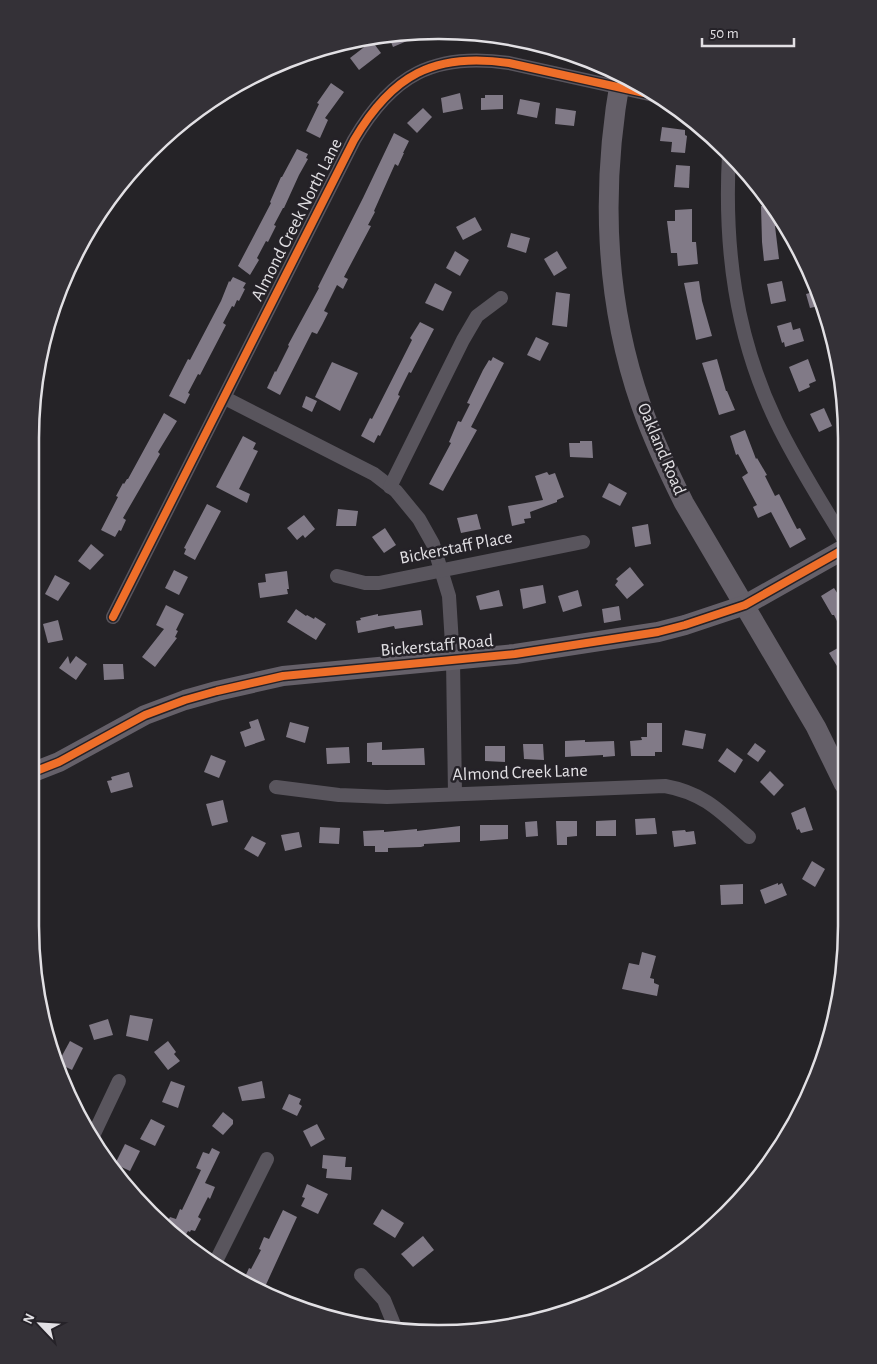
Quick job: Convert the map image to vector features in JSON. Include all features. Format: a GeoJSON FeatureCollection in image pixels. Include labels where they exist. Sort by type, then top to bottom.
{"type":"FeatureCollection","features":[{"type":"Feature","properties":{"kind":"street","name":"Almond Creek North Lane"},"geometry":{"type":"LineString","coordinates":[[113,617],[354,140],[375,108],[397,86],[416,74],[435,66],[465,60],[492,60],[616,80]]}},
{"type":"Feature","properties":{"kind":"street","name":"Oakland Road"},"geometry":{"type":"LineString","coordinates":[[620,82],[612,123],[608,182],[608,236],[618,312],[629,363],[643,411],[666,468],[684,503],[816,727],[838,772]]}},
{"type":"Feature","properties":{"kind":"street"},"geometry":{"type":"LineString","coordinates":[[729,164],[727,216],[730,258],[746,339],[776,421],[838,529]]}},
{"type":"Feature","properties":{"kind":"street"},"geometry":{"type":"LineString","coordinates":[[390,486],[463,340],[477,316],[501,298]]}},
{"type":"Feature","properties":{"kind":"street"},"geometry":{"type":"LineString","coordinates":[[225,398],[374,474],[390,486],[419,519],[433,544],[449,596],[453,660],[455,794]]}},
{"type":"Feature","properties":{"kind":"street","name":"Bickerstaff Place"},"geometry":{"type":"LineString","coordinates":[[337,576],[365,583],[379,583],[583,542]]}},
{"type":"Feature","properties":{"kind":"street","name":"Bickerstaff Road"},"geometry":{"type":"LineString","coordinates":[[39,770],[59,762],[145,715],[217,691],[283,676],[515,654],[658,632],[685,625],[745,606],[838,553]]}},
{"type":"Feature","properties":{"kind":"street","name":"Almond Creek Lane"},"geometry":{"type":"LineString","coordinates":[[276,787],[338,795],[387,798],[665,786],[689,791],[706,800],[749,837]]}},
{"type":"Feature","properties":{"kind":"street"},"geometry":{"type":"LineString","coordinates":[[95,1131],[119,1081]]}},
{"type":"Feature","properties":{"kind":"street"},"geometry":{"type":"LineString","coordinates":[[217,1259],[266,1159]]}},
{"type":"Feature","properties":{"kind":"street"},"geometry":{"type":"LineString","coordinates":[[362,1275],[384,1300],[393,1323]]}},
{"type":"Feature","properties":{"kind":"building"},"geometry":{"type":"Polygon","coordinates":[[[409,40],[393,47],[391,42],[409,40]]]}},
{"type":"Feature","properties":{"kind":"building"},"geometry":{"type":"Polygon","coordinates":[[[374,44],[381,53],[359,70],[350,58],[367,45],[374,44]]]}},
{"type":"Feature","properties":{"kind":"building"},"geometry":{"type":"Polygon","coordinates":[[[331,83],[344,92],[325,118],[328,120],[320,138],[306,131],[319,104],[317,103],[331,83]]]}},
{"type":"Feature","properties":{"kind":"building"},"geometry":{"type":"Polygon","coordinates":[[[460,93],[463,109],[443,113],[441,98],[460,93]]]}},
{"type":"Feature","properties":{"kind":"building"},"geometry":{"type":"Polygon","coordinates":[[[485,95],[503,95],[503,109],[481,110],[481,98],[485,98],[485,95]]]}},
{"type":"Feature","properties":{"kind":"building"},"geometry":{"type":"Polygon","coordinates":[[[520,99],[540,103],[537,118],[517,114],[520,99]]]}},
{"type":"Feature","properties":{"kind":"building"},"geometry":{"type":"Polygon","coordinates":[[[423,108],[432,117],[417,133],[407,123],[423,108]]]}},
{"type":"Feature","properties":{"kind":"building"},"geometry":{"type":"Polygon","coordinates":[[[556,108],[576,111],[574,126],[555,124],[556,108]]]}},
{"type":"Feature","properties":{"kind":"building"},"geometry":{"type":"Polygon","coordinates":[[[662,127],[685,130],[685,135],[687,136],[685,153],[671,152],[672,142],[660,141],[662,127]]]}},
{"type":"Feature","properties":{"kind":"building"},"geometry":{"type":"Polygon","coordinates":[[[394,133],[409,141],[404,153],[398,166],[395,164],[368,225],[371,226],[344,277],[348,279],[343,289],[337,285],[324,311],[328,313],[322,325],[317,334],[312,332],[280,395],[267,388],[319,288],[394,133]]]}},
{"type":"Feature","properties":{"kind":"building"},"geometry":{"type":"Polygon","coordinates":[[[297,149],[308,154],[306,158],[308,159],[250,275],[238,266],[271,203],[281,177],[297,149]]]}},
{"type":"Feature","properties":{"kind":"building"},"geometry":{"type":"Polygon","coordinates":[[[676,165],[690,166],[689,188],[674,187],[676,165]]]}},
{"type":"Feature","properties":{"kind":"building"},"geometry":{"type":"Polygon","coordinates":[[[761,206],[764,206],[777,226],[775,226],[779,259],[764,261],[761,206]]]}},
{"type":"Feature","properties":{"kind":"building"},"geometry":{"type":"Polygon","coordinates":[[[692,209],[692,242],[696,242],[698,264],[678,266],[677,253],[671,253],[667,221],[675,221],[675,210],[692,209]]]}},
{"type":"Feature","properties":{"kind":"building"},"geometry":{"type":"Polygon","coordinates":[[[475,217],[482,230],[463,240],[456,227],[475,217]]]}},
{"type":"Feature","properties":{"kind":"building"},"geometry":{"type":"Polygon","coordinates":[[[511,233],[530,238],[526,253],[507,247],[511,233]]]}},
{"type":"Feature","properties":{"kind":"building"},"geometry":{"type":"Polygon","coordinates":[[[455,251],[469,260],[460,276],[446,268],[455,251]]]}},
{"type":"Feature","properties":{"kind":"building"},"geometry":{"type":"Polygon","coordinates":[[[557,251],[567,268],[554,276],[544,259],[557,251]]]}},
{"type":"Feature","properties":{"kind":"building"},"geometry":{"type":"Polygon","coordinates":[[[233,277],[246,283],[243,288],[245,289],[239,301],[237,300],[234,307],[232,306],[223,323],[226,325],[200,375],[198,374],[188,393],[190,394],[185,404],[169,396],[221,301],[229,281],[233,277]]]}},
{"type":"Feature","properties":{"kind":"building"},"geometry":{"type":"Polygon","coordinates":[[[699,281],[702,301],[712,336],[696,340],[684,283],[699,281]]]}},
{"type":"Feature","properties":{"kind":"building"},"geometry":{"type":"Polygon","coordinates":[[[782,281],[786,301],[771,304],[767,284],[782,281]]]}},
{"type":"Feature","properties":{"kind":"building"},"geometry":{"type":"Polygon","coordinates":[[[435,283],[452,292],[443,311],[425,303],[435,283]]]}},
{"type":"Feature","properties":{"kind":"building"},"geometry":{"type":"Polygon","coordinates":[[[556,292],[570,294],[567,327],[552,325],[556,292]]]}},
{"type":"Feature","properties":{"kind":"building"},"geometry":{"type":"Polygon","coordinates":[[[811,293],[816,307],[810,308],[806,294],[811,293]]]}},
{"type":"Feature","properties":{"kind":"building"},"geometry":{"type":"Polygon","coordinates":[[[420,322],[434,329],[411,373],[409,372],[399,392],[398,395],[400,396],[380,436],[378,435],[374,443],[361,436],[370,418],[372,419],[412,340],[410,338],[420,322]]]}},
{"type":"Feature","properties":{"kind":"building"},"geometry":{"type":"Polygon","coordinates":[[[791,322],[793,330],[800,328],[804,341],[785,347],[777,326],[791,322]]]}},
{"type":"Feature","properties":{"kind":"building"},"geometry":{"type":"Polygon","coordinates":[[[536,337],[549,343],[540,361],[527,355],[536,337]]]}},
{"type":"Feature","properties":{"kind":"building"},"geometry":{"type":"Polygon","coordinates":[[[493,357],[504,363],[471,427],[477,430],[443,491],[429,484],[451,443],[449,442],[458,421],[461,422],[470,404],[467,403],[483,370],[493,357]]]}},
{"type":"Feature","properties":{"kind":"building"},"geometry":{"type":"Polygon","coordinates":[[[717,359],[726,391],[735,410],[719,415],[702,363],[717,359]]]}},
{"type":"Feature","properties":{"kind":"building"},"geometry":{"type":"Polygon","coordinates":[[[808,359],[816,381],[809,384],[810,387],[799,392],[789,367],[808,359]]]}},
{"type":"Feature","properties":{"kind":"building"},"geometry":{"type":"Polygon","coordinates":[[[332,362],[358,373],[340,411],[315,397],[332,362]]]}},
{"type":"Feature","properties":{"kind":"building"},"geometry":{"type":"Polygon","coordinates":[[[306,396],[317,401],[312,412],[302,407],[306,396]]]}},
{"type":"Feature","properties":{"kind":"building"},"geometry":{"type":"Polygon","coordinates":[[[824,408],[832,426],[819,432],[810,414],[824,408]]]}},
{"type":"Feature","properties":{"kind":"building"},"geometry":{"type":"Polygon","coordinates":[[[164,413],[177,421],[158,452],[160,454],[123,518],[126,520],[121,531],[119,530],[115,537],[101,530],[123,483],[128,479],[164,413]]]}},
{"type":"Feature","properties":{"kind":"building"},"geometry":{"type":"Polygon","coordinates":[[[745,430],[756,459],[767,475],[765,476],[775,496],[779,494],[797,529],[800,528],[806,539],[790,548],[771,512],[758,518],[753,507],[757,505],[742,477],[748,473],[738,454],[736,455],[730,436],[745,430]]]}},
{"type":"Feature","properties":{"kind":"building"},"geometry":{"type":"Polygon","coordinates":[[[243,436],[256,443],[253,449],[258,451],[239,489],[250,494],[247,503],[216,487],[243,436]]]}},
{"type":"Feature","properties":{"kind":"building"},"geometry":{"type":"Polygon","coordinates":[[[580,441],[592,441],[593,458],[570,457],[569,443],[580,443],[580,441]]]}},
{"type":"Feature","properties":{"kind":"building"},"geometry":{"type":"Polygon","coordinates":[[[547,472],[549,475],[555,473],[564,497],[557,500],[557,502],[530,512],[531,518],[524,519],[525,523],[512,526],[508,506],[543,500],[535,476],[547,472]]]}},
{"type":"Feature","properties":{"kind":"building"},"geometry":{"type":"Polygon","coordinates":[[[609,483],[627,493],[620,506],[602,497],[609,483]]]}},
{"type":"Feature","properties":{"kind":"building"},"geometry":{"type":"Polygon","coordinates":[[[207,504],[221,511],[195,560],[184,554],[186,549],[184,548],[207,504]]]}},
{"type":"Feature","properties":{"kind":"building"},"geometry":{"type":"Polygon","coordinates":[[[338,509],[358,511],[356,526],[336,526],[338,509]]]}},
{"type":"Feature","properties":{"kind":"building"},"geometry":{"type":"Polygon","coordinates":[[[477,514],[481,529],[461,533],[457,518],[477,514]]]}},
{"type":"Feature","properties":{"kind":"building"},"geometry":{"type":"Polygon","coordinates":[[[304,515],[315,529],[305,538],[303,535],[297,540],[287,528],[304,515]]]}},
{"type":"Feature","properties":{"kind":"building"},"geometry":{"type":"Polygon","coordinates":[[[648,524],[651,544],[635,547],[632,527],[648,524]]]}},
{"type":"Feature","properties":{"kind":"building"},"geometry":{"type":"Polygon","coordinates":[[[385,528],[396,545],[384,553],[372,537],[385,528]]]}},
{"type":"Feature","properties":{"kind":"building"},"geometry":{"type":"Polygon","coordinates":[[[91,544],[104,555],[90,570],[78,561],[91,544]]]}},
{"type":"Feature","properties":{"kind":"building"},"geometry":{"type":"Polygon","coordinates":[[[630,567],[644,585],[627,599],[615,585],[618,581],[616,579],[630,567]]]}},
{"type":"Feature","properties":{"kind":"building"},"geometry":{"type":"Polygon","coordinates":[[[174,570],[188,577],[179,595],[165,588],[174,570]]]}},
{"type":"Feature","properties":{"kind":"building"},"geometry":{"type":"Polygon","coordinates":[[[287,571],[288,594],[260,598],[258,583],[266,582],[265,574],[287,571]]]}},
{"type":"Feature","properties":{"kind":"building"},"geometry":{"type":"Polygon","coordinates":[[[55,575],[70,583],[58,601],[45,594],[55,575]]]}},
{"type":"Feature","properties":{"kind":"building"},"geometry":{"type":"Polygon","coordinates":[[[543,585],[546,603],[523,609],[520,589],[543,585]]]}},
{"type":"Feature","properties":{"kind":"building"},"geometry":{"type":"Polygon","coordinates":[[[834,588],[838,594],[838,623],[834,615],[832,615],[821,596],[834,588]]]}},
{"type":"Feature","properties":{"kind":"building"},"geometry":{"type":"Polygon","coordinates":[[[499,590],[503,606],[480,610],[476,596],[499,590]]]}},
{"type":"Feature","properties":{"kind":"building"},"geometry":{"type":"Polygon","coordinates":[[[578,590],[582,606],[563,612],[558,596],[578,590]]]}},
{"type":"Feature","properties":{"kind":"building"},"geometry":{"type":"Polygon","coordinates":[[[166,605],[184,614],[176,630],[178,631],[175,637],[177,638],[155,667],[142,657],[164,629],[156,625],[166,605]]]}},
{"type":"Feature","properties":{"kind":"building"},"geometry":{"type":"Polygon","coordinates":[[[619,606],[621,620],[604,623],[602,609],[619,606]]]}},
{"type":"Feature","properties":{"kind":"building"},"geometry":{"type":"Polygon","coordinates":[[[296,609],[306,616],[314,619],[315,617],[326,624],[316,640],[287,622],[296,609]]]}},
{"type":"Feature","properties":{"kind":"building"},"geometry":{"type":"Polygon","coordinates":[[[421,610],[423,625],[395,629],[394,626],[358,633],[356,621],[361,620],[360,618],[378,614],[378,616],[421,610]]]}},
{"type":"Feature","properties":{"kind":"building"},"geometry":{"type":"Polygon","coordinates":[[[58,620],[63,640],[48,643],[43,624],[58,620]]]}},
{"type":"Feature","properties":{"kind":"building"},"geometry":{"type":"Polygon","coordinates":[[[838,648],[838,665],[837,666],[829,653],[838,648]]]}},
{"type":"Feature","properties":{"kind":"building"},"geometry":{"type":"Polygon","coordinates":[[[68,656],[70,664],[76,656],[87,664],[76,680],[59,668],[68,656]]]}},
{"type":"Feature","properties":{"kind":"building"},"geometry":{"type":"Polygon","coordinates":[[[103,664],[123,664],[124,679],[104,680],[103,664]]]}},
{"type":"Feature","properties":{"kind":"building"},"geometry":{"type":"Polygon","coordinates":[[[258,719],[265,740],[245,747],[240,732],[251,728],[249,722],[258,719]]]}},
{"type":"Feature","properties":{"kind":"building"},"geometry":{"type":"Polygon","coordinates":[[[290,722],[309,727],[305,743],[286,737],[290,722]]]}},
{"type":"Feature","properties":{"kind":"building"},"geometry":{"type":"Polygon","coordinates":[[[647,723],[662,723],[662,752],[655,752],[655,756],[631,756],[630,741],[642,740],[641,737],[647,737],[647,723]]]}},
{"type":"Feature","properties":{"kind":"building"},"geometry":{"type":"Polygon","coordinates":[[[685,730],[706,734],[703,749],[682,745],[685,730]]]}},
{"type":"Feature","properties":{"kind":"building"},"geometry":{"type":"Polygon","coordinates":[[[585,740],[585,742],[614,741],[615,756],[565,757],[565,741],[585,740]]]}},
{"type":"Feature","properties":{"kind":"building"},"geometry":{"type":"Polygon","coordinates":[[[382,742],[382,750],[424,748],[425,765],[372,765],[372,762],[367,762],[367,743],[382,742]]]}},
{"type":"Feature","properties":{"kind":"building"},"geometry":{"type":"Polygon","coordinates":[[[755,743],[766,751],[758,762],[747,754],[755,743]]]}},
{"type":"Feature","properties":{"kind":"building"},"geometry":{"type":"Polygon","coordinates":[[[523,744],[543,744],[544,760],[524,759],[523,744]]]}},
{"type":"Feature","properties":{"kind":"building"},"geometry":{"type":"Polygon","coordinates":[[[485,746],[505,746],[505,762],[485,761],[485,746]]]}},
{"type":"Feature","properties":{"kind":"building"},"geometry":{"type":"Polygon","coordinates":[[[349,747],[350,763],[327,764],[326,748],[349,747]]]}},
{"type":"Feature","properties":{"kind":"building"},"geometry":{"type":"Polygon","coordinates":[[[727,748],[743,760],[735,773],[718,761],[727,748]]]}},
{"type":"Feature","properties":{"kind":"building"},"geometry":{"type":"Polygon","coordinates":[[[211,755],[226,761],[219,778],[204,772],[211,755]]]}},
{"type":"Feature","properties":{"kind":"building"},"geometry":{"type":"Polygon","coordinates":[[[770,771],[784,785],[774,796],[760,782],[770,771]]]}},
{"type":"Feature","properties":{"kind":"building"},"geometry":{"type":"Polygon","coordinates":[[[129,772],[133,787],[111,793],[107,781],[112,780],[111,777],[129,772]]]}},
{"type":"Feature","properties":{"kind":"building"},"geometry":{"type":"Polygon","coordinates":[[[223,800],[228,822],[212,826],[206,804],[223,800]]]}},
{"type":"Feature","properties":{"kind":"building"},"geometry":{"type":"Polygon","coordinates":[[[805,807],[813,830],[801,833],[799,829],[797,830],[791,813],[805,807]]]}},
{"type":"Feature","properties":{"kind":"building"},"geometry":{"type":"Polygon","coordinates":[[[655,818],[657,834],[636,835],[635,819],[655,818]]]}},
{"type":"Feature","properties":{"kind":"building"},"geometry":{"type":"Polygon","coordinates":[[[616,820],[616,836],[596,836],[596,821],[616,820]]]}},
{"type":"Feature","properties":{"kind":"building"},"geometry":{"type":"Polygon","coordinates":[[[537,821],[538,836],[526,837],[525,822],[537,821]]]}},
{"type":"Feature","properties":{"kind":"building"},"geometry":{"type":"Polygon","coordinates":[[[556,821],[577,821],[577,836],[567,837],[567,845],[557,845],[556,821]]]}},
{"type":"Feature","properties":{"kind":"building"},"geometry":{"type":"Polygon","coordinates":[[[480,825],[508,825],[508,839],[480,841],[480,825]]]}},
{"type":"Feature","properties":{"kind":"building"},"geometry":{"type":"Polygon","coordinates":[[[460,826],[460,842],[424,844],[421,847],[388,848],[388,852],[375,852],[375,846],[364,846],[363,831],[384,830],[384,832],[417,829],[417,831],[460,826]]]}},
{"type":"Feature","properties":{"kind":"building"},"geometry":{"type":"Polygon","coordinates":[[[320,827],[340,828],[339,844],[319,843],[320,827]]]}},
{"type":"Feature","properties":{"kind":"building"},"geometry":{"type":"Polygon","coordinates":[[[685,830],[686,832],[694,831],[696,844],[674,847],[672,831],[685,830]]]}},
{"type":"Feature","properties":{"kind":"building"},"geometry":{"type":"Polygon","coordinates":[[[299,832],[302,847],[285,851],[281,835],[299,832]]]}},
{"type":"Feature","properties":{"kind":"building"},"geometry":{"type":"Polygon","coordinates":[[[252,836],[266,843],[258,857],[244,849],[252,836]]]}},
{"type":"Feature","properties":{"kind":"building"},"geometry":{"type":"Polygon","coordinates":[[[812,861],[825,869],[815,887],[802,879],[812,861]]]}},
{"type":"Feature","properties":{"kind":"building"},"geometry":{"type":"Polygon","coordinates":[[[778,883],[778,885],[782,883],[787,895],[765,904],[760,890],[778,883]]]}},
{"type":"Feature","properties":{"kind":"building"},"geometry":{"type":"Polygon","coordinates":[[[743,884],[743,904],[721,905],[720,885],[743,884]]]}},
{"type":"Feature","properties":{"kind":"building"},"geometry":{"type":"Polygon","coordinates":[[[642,952],[656,956],[650,978],[654,979],[654,983],[659,985],[657,996],[622,989],[629,963],[639,965],[642,952]]]}},
{"type":"Feature","properties":{"kind":"building"},"geometry":{"type":"Polygon","coordinates":[[[130,1015],[153,1019],[148,1041],[126,1036],[130,1015]]]}},
{"type":"Feature","properties":{"kind":"building"},"geometry":{"type":"Polygon","coordinates":[[[108,1019],[113,1035],[94,1040],[89,1025],[108,1019]]]}},
{"type":"Feature","properties":{"kind":"building"},"geometry":{"type":"Polygon","coordinates":[[[70,1041],[83,1048],[72,1070],[65,1066],[61,1057],[70,1041]]]}},
{"type":"Feature","properties":{"kind":"building"},"geometry":{"type":"Polygon","coordinates":[[[168,1041],[176,1052],[174,1054],[180,1061],[168,1070],[154,1052],[168,1041]]]}},
{"type":"Feature","properties":{"kind":"building"},"geometry":{"type":"Polygon","coordinates":[[[171,1081],[185,1086],[178,1108],[162,1102],[171,1081]]]}},
{"type":"Feature","properties":{"kind":"building"},"geometry":{"type":"Polygon","coordinates":[[[262,1081],[265,1098],[242,1101],[238,1087],[262,1081]]]}},
{"type":"Feature","properties":{"kind":"building"},"geometry":{"type":"Polygon","coordinates":[[[289,1094],[301,1099],[299,1104],[302,1106],[297,1116],[282,1109],[289,1094]]]}},
{"type":"Feature","properties":{"kind":"building"},"geometry":{"type":"Polygon","coordinates":[[[223,1112],[233,1120],[233,1124],[223,1135],[212,1126],[223,1112]]]}},
{"type":"Feature","properties":{"kind":"building"},"geometry":{"type":"Polygon","coordinates":[[[151,1119],[165,1126],[155,1146],[140,1139],[151,1119]]]}},
{"type":"Feature","properties":{"kind":"building"},"geometry":{"type":"Polygon","coordinates":[[[317,1124],[325,1139],[311,1147],[303,1131],[317,1124]]]}},
{"type":"Feature","properties":{"kind":"building"},"geometry":{"type":"Polygon","coordinates":[[[125,1144],[140,1151],[130,1171],[119,1166],[116,1162],[125,1144]]]}},
{"type":"Feature","properties":{"kind":"building"},"geometry":{"type":"Polygon","coordinates":[[[212,1148],[220,1152],[205,1183],[215,1187],[210,1199],[208,1197],[198,1217],[201,1219],[195,1231],[188,1231],[186,1235],[168,1220],[170,1217],[176,1219],[180,1209],[182,1210],[201,1170],[196,1168],[203,1152],[209,1154],[212,1148]]]}},
{"type":"Feature","properties":{"kind":"building"},"geometry":{"type":"Polygon","coordinates":[[[323,1155],[346,1157],[345,1167],[352,1167],[351,1180],[326,1178],[327,1169],[322,1168],[323,1155]]]}},
{"type":"Feature","properties":{"kind":"building"},"geometry":{"type":"Polygon","coordinates":[[[307,1184],[328,1194],[318,1214],[301,1206],[305,1198],[302,1197],[307,1184]]]}},
{"type":"Feature","properties":{"kind":"building"},"geometry":{"type":"Polygon","coordinates":[[[382,1209],[404,1223],[395,1238],[373,1224],[382,1209]]]}},
{"type":"Feature","properties":{"kind":"building"},"geometry":{"type":"Polygon","coordinates":[[[283,1210],[297,1217],[266,1286],[246,1275],[261,1250],[259,1249],[264,1237],[269,1239],[283,1210]]]}},
{"type":"Feature","properties":{"kind":"building"},"geometry":{"type":"Polygon","coordinates":[[[423,1236],[434,1250],[413,1267],[401,1254],[423,1236]]]}},
{"type":"Feature","properties":{"kind":"cycle path"},"geometry":{"type":"LineString","coordinates":[[113,617],[354,140],[368,118],[384,99],[400,84],[418,73],[437,65],[458,61],[482,60],[509,63],[637,91]]}},
{"type":"Feature","properties":{"kind":"cycle path"},"geometry":{"type":"LineString","coordinates":[[39,770],[59,762],[145,715],[185,700],[283,676],[515,654],[658,632],[685,625],[745,605],[838,553]]}}]}
